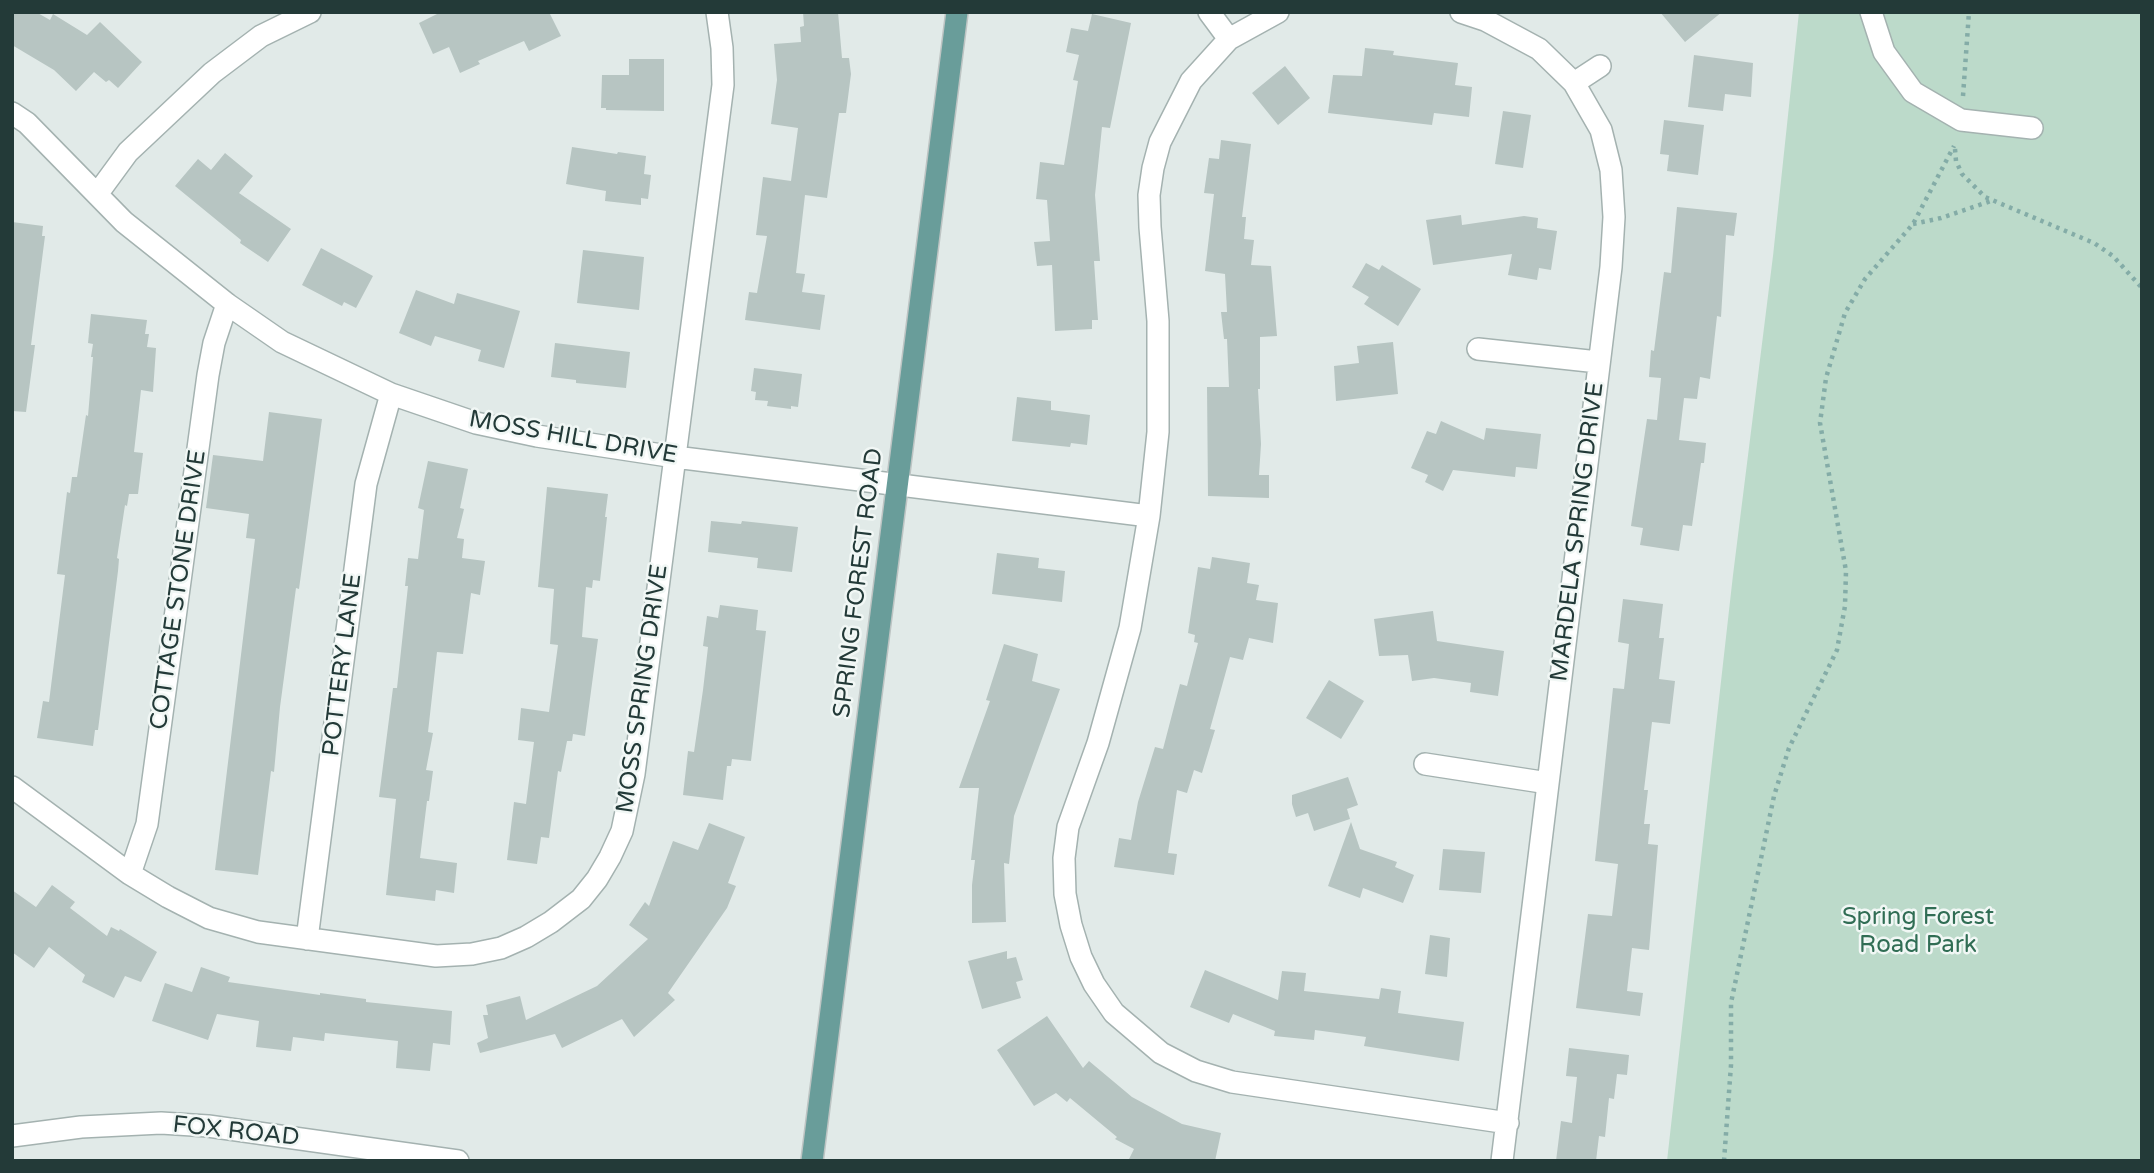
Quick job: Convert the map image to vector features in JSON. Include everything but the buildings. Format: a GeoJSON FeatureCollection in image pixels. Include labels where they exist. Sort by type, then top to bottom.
{"type":"FeatureCollection","features":[{"type":"Feature","properties":{"kind":"main road","name":"SPRING FOREST ROAD"},"geometry":{"type":"LineString","coordinates":[[812,1161],[957,12]]}},
{"type":"Feature","properties":{"kind":"street"},"geometry":{"type":"LineString","coordinates":[[98,193],[128,152],[212,73],[261,36],[310,12]]}},
{"type":"Feature","properties":{"kind":"street","name":"MOSS SPRING DRIVE"},"geometry":{"type":"LineString","coordinates":[[12,788],[130,874],[209,918],[258,932],[436,956],[472,954],[501,948],[551,922],[581,899],[610,857],[622,831],[630,802],[723,85],[717,12]]}},
{"type":"Feature","properties":{"kind":"street"},"geometry":{"type":"LineString","coordinates":[[1209,12],[1229,39]]}},
{"type":"Feature","properties":{"kind":"street"},"geometry":{"type":"LineString","coordinates":[[1279,12],[1229,39],[1191,81],[1160,142],[1153,168],[1149,195],[1158,321],[1159,381],[1158,432],[1149,516],[1128,639],[1098,743],[1068,827],[1064,858],[1065,894],[1071,925],[1081,957],[1094,984],[1114,1013],[1161,1052],[1196,1072],[1232,1082],[1508,1123]]}},
{"type":"Feature","properties":{"kind":"street","name":"MARDELA SPRING DRIVE"},"geometry":{"type":"LineString","coordinates":[[1461,12],[1485,20],[1539,49],[1574,83],[1601,130],[1611,170],[1614,217],[1612,255],[1502,1161]]}},
{"type":"Feature","properties":{"kind":"street"},"geometry":{"type":"LineString","coordinates":[[1871,12],[1884,52],[1913,92],[1961,120],[2032,128]]}},
{"type":"Feature","properties":{"kind":"street"},"geometry":{"type":"LineString","coordinates":[[1574,83],[1600,66]]}},
{"type":"Feature","properties":{"kind":"street","name":"MOSS HILL DRIVE"},"geometry":{"type":"LineString","coordinates":[[12,113],[27,123],[124,222],[227,304],[282,342],[391,394],[476,423],[537,436],[675,457],[1149,516]]}},
{"type":"Feature","properties":{"kind":"street","name":"COTTAGE STONE DRIVE"},"geometry":{"type":"LineString","coordinates":[[130,874],[147,824],[208,375],[214,343],[227,304]]}},
{"type":"Feature","properties":{"kind":"street"},"geometry":{"type":"LineString","coordinates":[[1478,349],[1598,362]]}},
{"type":"Feature","properties":{"kind":"street","name":"POTTERY LANE"},"geometry":{"type":"LineString","coordinates":[[307,939],[366,484],[391,394]]}},
{"type":"Feature","properties":{"kind":"street"},"geometry":{"type":"LineString","coordinates":[[1425,764],[1548,783]]}},
{"type":"Feature","properties":{"kind":"street","name":"FOX ROAD"},"geometry":{"type":"LineString","coordinates":[[12,1136],[81,1127],[161,1123],[208,1126],[458,1161]]}},
{"type":"Feature","properties":{"kind":"path"},"geometry":{"type":"LineString","coordinates":[[1724,1161],[1731,1065],[1731,1003],[1774,796],[1789,748],[1837,650],[1845,606],[1846,571],[1820,423],[1826,378],[1845,313],[1865,279],[1913,224],[1954,146],[1961,120],[1969,12]]}},
{"type":"Feature","properties":{"kind":"path"},"geometry":{"type":"LineString","coordinates":[[1954,146],[1956,161],[1962,174],[1991,201],[2094,243],[2113,256],[2142,288]]}},
{"type":"Feature","properties":{"kind":"path"},"geometry":{"type":"LineString","coordinates":[[1913,224],[1941,218],[1991,201]]}},
{"type":"Feature","properties":{"kind":"green space","name":"Spring Forest Road Park"},"geometry":{"type":"Polygon","coordinates":[[[1799,12],[2142,12],[2142,1161],[1667,1161],[1799,12]]]}}]}
